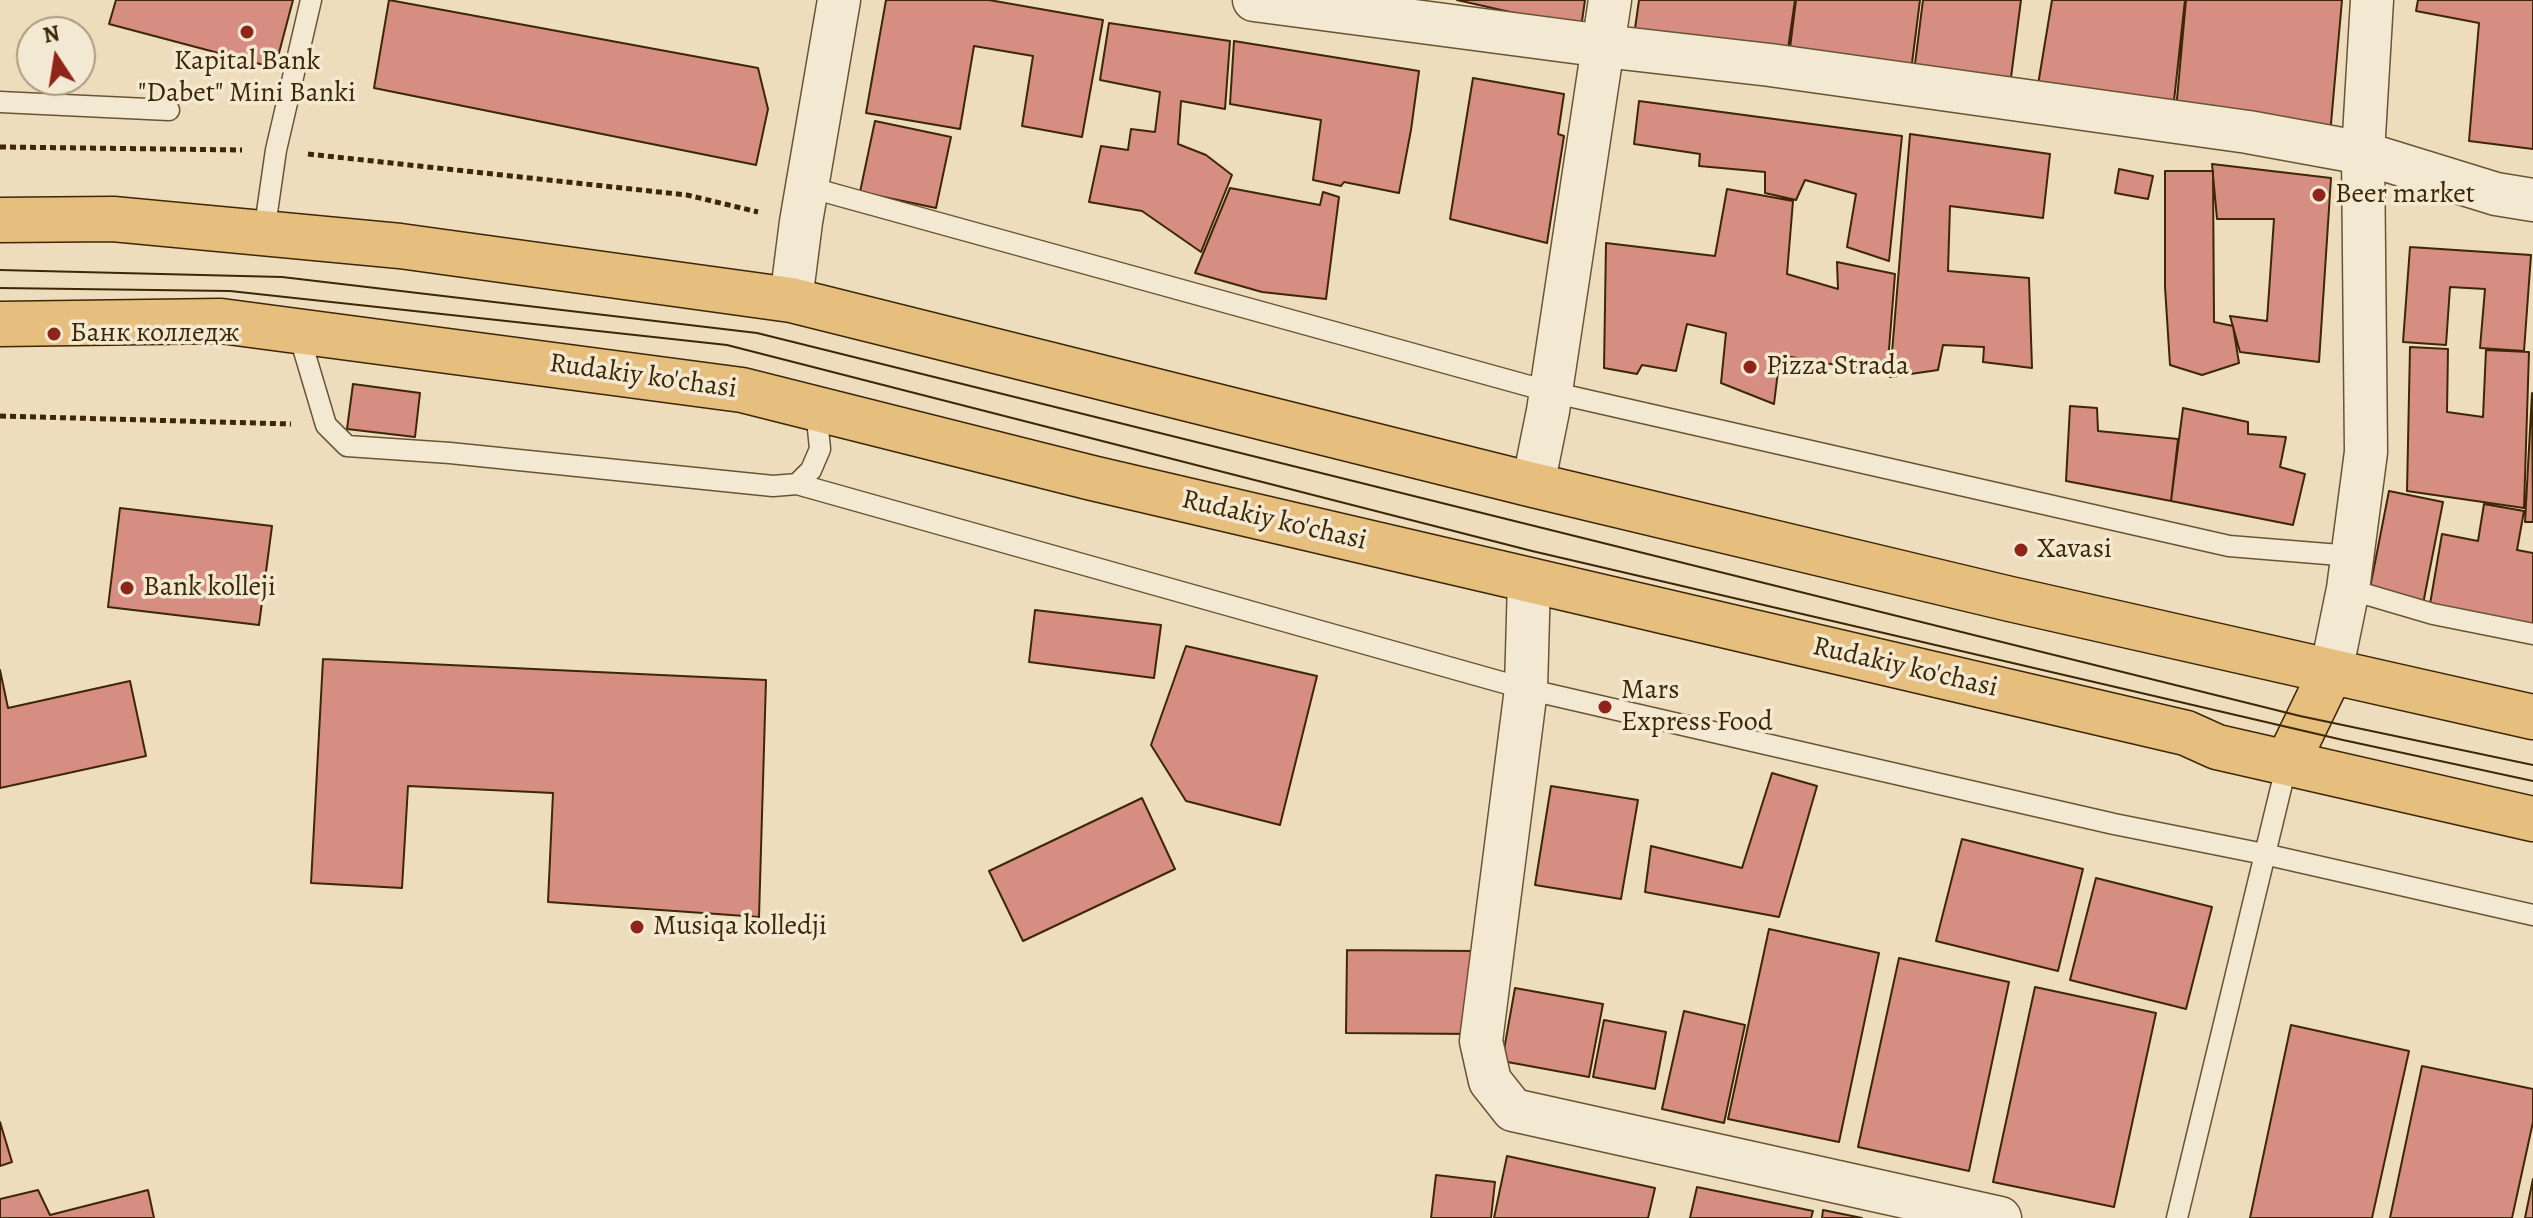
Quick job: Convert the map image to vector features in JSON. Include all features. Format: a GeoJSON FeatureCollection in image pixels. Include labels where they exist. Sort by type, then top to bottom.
{"type":"FeatureCollection","features":[{"type":"Feature","properties":{"kind":"main road"},"geometry":{"type":"LineString","coordinates":[[0,220],[113,219],[400,246],[791,300],[1533,485],[2533,717]]}},
{"type":"Feature","properties":{"kind":"main road","name":"Rudakiy ko'chasi"},"geometry":{"type":"LineString","coordinates":[[0,324],[221,321],[742,390],[1092,478],[2186,733],[2217,747],[2533,819]]}},
{"type":"Feature","properties":{"kind":"main road"},"geometry":{"type":"LineString","coordinates":[[2287,763],[2331,672]]}},
{"type":"Feature","properties":{"kind":"street"},"geometry":{"type":"LineString","coordinates":[[791,300],[839,0]]}},
{"type":"Feature","properties":{"kind":"street"},"geometry":{"type":"LineString","coordinates":[[1254,0],[1770,65],[2248,132],[2363,153],[2496,194],[2533,200]]}},
{"type":"Feature","properties":{"kind":"street"},"geometry":{"type":"LineString","coordinates":[[1533,485],[1551,392],[1610,0]]}},
{"type":"Feature","properties":{"kind":"street"},"geometry":{"type":"LineString","coordinates":[[2331,672],[2350,572],[2366,452],[2363,153],[2372,0]]}},
{"type":"Feature","properties":{"kind":"street"},"geometry":{"type":"LineString","coordinates":[[1529,581],[1526,689],[1481,1041],[1490,1081],[1513,1110],[2000,1218]]}},
{"type":"Feature","properties":{"kind":"lane"},"geometry":{"type":"LineString","coordinates":[[264,233],[276,150],[311,0]]}},
{"type":"Feature","properties":{"kind":"lane"},"geometry":{"type":"LineString","coordinates":[[0,102],[169,110]]}},
{"type":"Feature","properties":{"kind":"lane"},"geometry":{"type":"LineString","coordinates":[[805,204],[1551,392],[2350,572],[2433,614],[2533,634]]}},
{"type":"Feature","properties":{"kind":"lane"},"geometry":{"type":"LineString","coordinates":[[298,331],[326,425],[347,446],[450,453],[773,486],[797,484],[1526,689],[2114,824],[2264,854],[2533,915]]}},
{"type":"Feature","properties":{"kind":"lane"},"geometry":{"type":"LineString","coordinates":[[797,484],[811,470],[820,449],[816,408]]}},
{"type":"Feature","properties":{"kind":"lane"},"geometry":{"type":"LineString","coordinates":[[2177,1218],[2287,763]]}},
{"type":"Feature","properties":{"kind":"path"},"geometry":{"type":"LineString","coordinates":[[0,147],[276,150],[687,195],[805,204]]}},
{"type":"Feature","properties":{"kind":"path"},"geometry":{"type":"LineString","coordinates":[[0,416],[326,425]]}},
{"type":"Feature","properties":{"kind":"building"},"geometry":{"type":"Polygon","coordinates":[[[116,0],[293,0],[275,68],[109,24],[116,0]]]}},
{"type":"Feature","properties":{"kind":"building"},"geometry":{"type":"Polygon","coordinates":[[[389,0],[758,68],[768,109],[756,165],[374,88],[389,0]]]}},
{"type":"Feature","properties":{"kind":"building"},"geometry":{"type":"Polygon","coordinates":[[[886,0],[989,0],[1103,20],[1082,137],[1022,126],[1033,56],[974,46],[960,129],[866,113],[886,0]]]}},
{"type":"Feature","properties":{"kind":"building"},"geometry":{"type":"Polygon","coordinates":[[[1457,0],[1585,0],[1581,28],[1457,0]]]}},
{"type":"Feature","properties":{"kind":"building"},"geometry":{"type":"Polygon","coordinates":[[[1639,0],[1795,0],[1786,63],[1633,43],[1639,0]]]}},
{"type":"Feature","properties":{"kind":"building"},"geometry":{"type":"Polygon","coordinates":[[[1796,0],[1920,0],[1910,79],[1788,64],[1796,0]]]}},
{"type":"Feature","properties":{"kind":"building"},"geometry":{"type":"Polygon","coordinates":[[[1923,0],[2021,0],[2009,93],[1913,80],[1923,0]]]}},
{"type":"Feature","properties":{"kind":"building"},"geometry":{"type":"Polygon","coordinates":[[[2052,0],[2185,0],[2172,119],[2036,97],[2052,0]]]}},
{"type":"Feature","properties":{"kind":"building"},"geometry":{"type":"Polygon","coordinates":[[[2186,0],[2342,0],[2330,135],[2175,121],[2186,0]]]}},
{"type":"Feature","properties":{"kind":"building"},"geometry":{"type":"Polygon","coordinates":[[[2418,0],[2533,0],[2533,149],[2469,141],[2479,23],[2416,11],[2418,0]]]}},
{"type":"Feature","properties":{"kind":"building"},"geometry":{"type":"Polygon","coordinates":[[[1109,23],[1230,41],[1225,109],[1181,101],[1178,144],[1206,155],[1232,175],[1201,252],[1142,211],[1089,202],[1101,146],[1128,150],[1131,129],[1155,132],[1160,92],[1100,80],[1109,23]]]}},
{"type":"Feature","properties":{"kind":"building"},"geometry":{"type":"Polygon","coordinates":[[[1234,41],[1419,71],[1399,193],[1344,182],[1341,186],[1313,180],[1321,120],[1230,104],[1234,41]]]}},
{"type":"Feature","properties":{"kind":"building"},"geometry":{"type":"Polygon","coordinates":[[[1473,78],[1564,94],[1558,134],[1564,136],[1547,243],[1450,219],[1473,78]]]}},
{"type":"Feature","properties":{"kind":"building"},"geometry":{"type":"Polygon","coordinates":[[[1639,101],[1902,136],[1889,261],[1847,247],[1856,194],[1805,180],[1796,200],[1765,193],[1765,172],[1699,166],[1700,154],[1634,144],[1639,101]]]}},
{"type":"Feature","properties":{"kind":"building"},"geometry":{"type":"Polygon","coordinates":[[[875,121],[951,137],[936,208],[860,192],[875,121]]]}},
{"type":"Feature","properties":{"kind":"building"},"geometry":{"type":"Polygon","coordinates":[[[1910,134],[2050,154],[2043,218],[1950,206],[1948,271],[2029,278],[2032,368],[1983,362],[1984,347],[1943,345],[1938,370],[1890,377],[1910,134]]]}},
{"type":"Feature","properties":{"kind":"building"},"geometry":{"type":"Polygon","coordinates":[[[2212,164],[2331,178],[2319,362],[2240,352],[2230,316],[2267,321],[2274,219],[2217,219],[2212,164]]]}},
{"type":"Feature","properties":{"kind":"building"},"geometry":{"type":"Polygon","coordinates":[[[2119,169],[2153,176],[2148,199],[2115,193],[2119,169]]]}},
{"type":"Feature","properties":{"kind":"building"},"geometry":{"type":"Polygon","coordinates":[[[2165,171],[2213,171],[2214,322],[2233,326],[2239,363],[2202,375],[2170,365],[2165,287],[2165,171]]]}},
{"type":"Feature","properties":{"kind":"building"},"geometry":{"type":"Polygon","coordinates":[[[1230,188],[1320,205],[1323,192],[1339,197],[1326,299],[1262,292],[1195,273],[1230,188]]]}},
{"type":"Feature","properties":{"kind":"building"},"geometry":{"type":"Polygon","coordinates":[[[1727,189],[1793,201],[1787,274],[1838,289],[1837,262],[1895,274],[1887,374],[1780,355],[1774,404],[1721,383],[1726,333],[1687,324],[1676,371],[1642,365],[1637,374],[1604,368],[1606,243],[1715,256],[1727,189]]]}},
{"type":"Feature","properties":{"kind":"building"},"geometry":{"type":"Polygon","coordinates":[[[2410,247],[2531,255],[2524,351],[2480,348],[2485,289],[2450,287],[2446,345],[2403,342],[2410,247]]]}},
{"type":"Feature","properties":{"kind":"building"},"geometry":{"type":"Polygon","coordinates":[[[2410,347],[2448,349],[2447,412],[2483,417],[2486,350],[2529,352],[2524,508],[2407,491],[2410,347]]]}},
{"type":"Feature","properties":{"kind":"building"},"geometry":{"type":"Polygon","coordinates":[[[353,384],[420,393],[415,437],[347,429],[353,384]]]}},
{"type":"Feature","properties":{"kind":"building"},"geometry":{"type":"Polygon","coordinates":[[[2532,393],[2533,522],[2525,522],[2532,393]]]}},
{"type":"Feature","properties":{"kind":"building"},"geometry":{"type":"Polygon","coordinates":[[[2070,406],[2097,408],[2098,431],[2178,439],[2171,501],[2066,481],[2070,406]]]}},
{"type":"Feature","properties":{"kind":"building"},"geometry":{"type":"Polygon","coordinates":[[[2183,408],[2248,422],[2248,434],[2286,437],[2280,467],[2305,474],[2293,525],[2171,501],[2183,408]]]}},
{"type":"Feature","properties":{"kind":"building"},"geometry":{"type":"Polygon","coordinates":[[[2389,491],[2443,502],[2423,604],[2369,593],[2389,491]]]}},
{"type":"Feature","properties":{"kind":"building"},"geometry":{"type":"Polygon","coordinates":[[[2484,504],[2524,511],[2517,550],[2533,553],[2533,629],[2429,610],[2442,534],[2478,541],[2484,504]]]}},
{"type":"Feature","properties":{"kind":"building"},"geometry":{"type":"Polygon","coordinates":[[[120,508],[272,526],[259,625],[108,607],[120,508]]]}},
{"type":"Feature","properties":{"kind":"building"},"geometry":{"type":"Polygon","coordinates":[[[1035,610],[1161,625],[1154,678],[1029,662],[1035,610]]]}},
{"type":"Feature","properties":{"kind":"building"},"geometry":{"type":"Polygon","coordinates":[[[1186,646],[1317,676],[1280,825],[1186,801],[1151,745],[1186,646]]]}},
{"type":"Feature","properties":{"kind":"building"},"geometry":{"type":"Polygon","coordinates":[[[323,659],[766,680],[759,917],[548,902],[553,793],[408,786],[402,888],[311,883],[323,659]]]}},
{"type":"Feature","properties":{"kind":"building","name":"Bank kolleji"},"geometry":{"type":"Polygon","coordinates":[[[0,670],[8,708],[130,681],[146,756],[0,788],[0,670]]]}},
{"type":"Feature","properties":{"kind":"building"},"geometry":{"type":"Polygon","coordinates":[[[1772,773],[1817,786],[1779,917],[1645,892],[1651,846],[1742,868],[1772,773]]]}},
{"type":"Feature","properties":{"kind":"building"},"geometry":{"type":"Polygon","coordinates":[[[1551,786],[1638,800],[1621,899],[1535,885],[1551,786]]]}},
{"type":"Feature","properties":{"kind":"building"},"geometry":{"type":"Polygon","coordinates":[[[1142,798],[1175,869],[1023,941],[989,871],[1142,798]]]}},
{"type":"Feature","properties":{"kind":"building"},"geometry":{"type":"Polygon","coordinates":[[[1962,839],[2083,869],[2058,971],[1936,941],[1962,839]]]}},
{"type":"Feature","properties":{"kind":"building"},"geometry":{"type":"Polygon","coordinates":[[[2096,878],[2212,907],[2186,1009],[2070,980],[2096,878]]]}},
{"type":"Feature","properties":{"kind":"building"},"geometry":{"type":"Polygon","coordinates":[[[1769,929],[1879,953],[1839,1142],[1728,1119],[1769,929]]]}},
{"type":"Feature","properties":{"kind":"building"},"geometry":{"type":"Polygon","coordinates":[[[1347,950],[1474,951],[1474,1034],[1346,1033],[1347,950]]]}},
{"type":"Feature","properties":{"kind":"building"},"geometry":{"type":"Polygon","coordinates":[[[1899,958],[2009,982],[1969,1171],[1858,1147],[1899,958]]]}},
{"type":"Feature","properties":{"kind":"building"},"geometry":{"type":"Polygon","coordinates":[[[2035,987],[2156,1013],[2114,1207],[1993,1182],[2035,987]]]}},
{"type":"Feature","properties":{"kind":"building"},"geometry":{"type":"Polygon","coordinates":[[[1515,988],[1603,1004],[1589,1077],[1502,1061],[1515,988]]]}},
{"type":"Feature","properties":{"kind":"building"},"geometry":{"type":"Polygon","coordinates":[[[1684,1011],[1745,1025],[1724,1123],[1662,1109],[1684,1011]]]}},
{"type":"Feature","properties":{"kind":"building"},"geometry":{"type":"Polygon","coordinates":[[[1604,1020],[1666,1032],[1655,1089],[1593,1077],[1604,1020]]]}},
{"type":"Feature","properties":{"kind":"building"},"geometry":{"type":"Polygon","coordinates":[[[2291,1025],[2409,1051],[2372,1218],[2250,1218],[2291,1025]]]}},
{"type":"Feature","properties":{"kind":"building"},"geometry":{"type":"Polygon","coordinates":[[[2422,1066],[2533,1089],[2533,1122],[2512,1218],[2390,1218],[2422,1066]]]}},
{"type":"Feature","properties":{"kind":"building"},"geometry":{"type":"Polygon","coordinates":[[[0,1122],[12,1162],[0,1166],[0,1122]]]}},
{"type":"Feature","properties":{"kind":"building"},"geometry":{"type":"Polygon","coordinates":[[[1507,1156],[1655,1188],[1648,1218],[1494,1218],[1507,1156]]]}},
{"type":"Feature","properties":{"kind":"building"},"geometry":{"type":"Polygon","coordinates":[[[1436,1175],[1495,1182],[1491,1218],[1431,1218],[1436,1175]]]}},
{"type":"Feature","properties":{"kind":"building"},"geometry":{"type":"Polygon","coordinates":[[[2533,1179],[2533,1218],[2525,1218],[2533,1179]]]}},
{"type":"Feature","properties":{"kind":"building"},"geometry":{"type":"Polygon","coordinates":[[[1697,1187],[1813,1211],[1811,1218],[1690,1218],[1697,1187]]]}},
{"type":"Feature","properties":{"kind":"building"},"geometry":{"type":"Polygon","coordinates":[[[38,1190],[50,1215],[148,1190],[154,1218],[0,1218],[0,1199],[38,1190]]]}},
{"type":"Feature","properties":{"kind":"building"},"geometry":{"type":"Polygon","coordinates":[[[1823,1210],[1862,1218],[1822,1218],[1823,1210]]]}},
{"type":"Feature","properties":{"kind":"tram line"},"geometry":{"type":"LineString","coordinates":[[0,270],[282,277],[757,333],[2300,716],[2533,765]]}},
{"type":"Feature","properties":{"kind":"tram line"},"geometry":{"type":"LineString","coordinates":[[0,288],[230,291],[727,345],[1532,551],[2343,740],[2533,781]]}},
{"type":"Feature","properties":{"kind":"place","name":"Kapital Bank \"Dabet\" Mini Banki"},"geometry":{"type":"Point","coordinates":[247,32]}},
{"type":"Feature","properties":{"kind":"place","name":"Beer market"},"geometry":{"type":"Point","coordinates":[2319,195]}},
{"type":"Feature","properties":{"kind":"place","name":"Банк колледж"},"geometry":{"type":"Point","coordinates":[54,334]}},
{"type":"Feature","properties":{"kind":"place","name":"Pizza Strada"},"geometry":{"type":"Point","coordinates":[1750,367]}},
{"type":"Feature","properties":{"kind":"place","name":"Xavasi"},"geometry":{"type":"Point","coordinates":[2021,550]}},
{"type":"Feature","properties":{"kind":"place","name":"Bank kolleji"},"geometry":{"type":"Point","coordinates":[127,588]}},
{"type":"Feature","properties":{"kind":"place","name":"Mars Express Food"},"geometry":{"type":"Point","coordinates":[1605,707]}},
{"type":"Feature","properties":{"kind":"place","name":"Musiqa kolledji"},"geometry":{"type":"Point","coordinates":[637,927]}}]}
